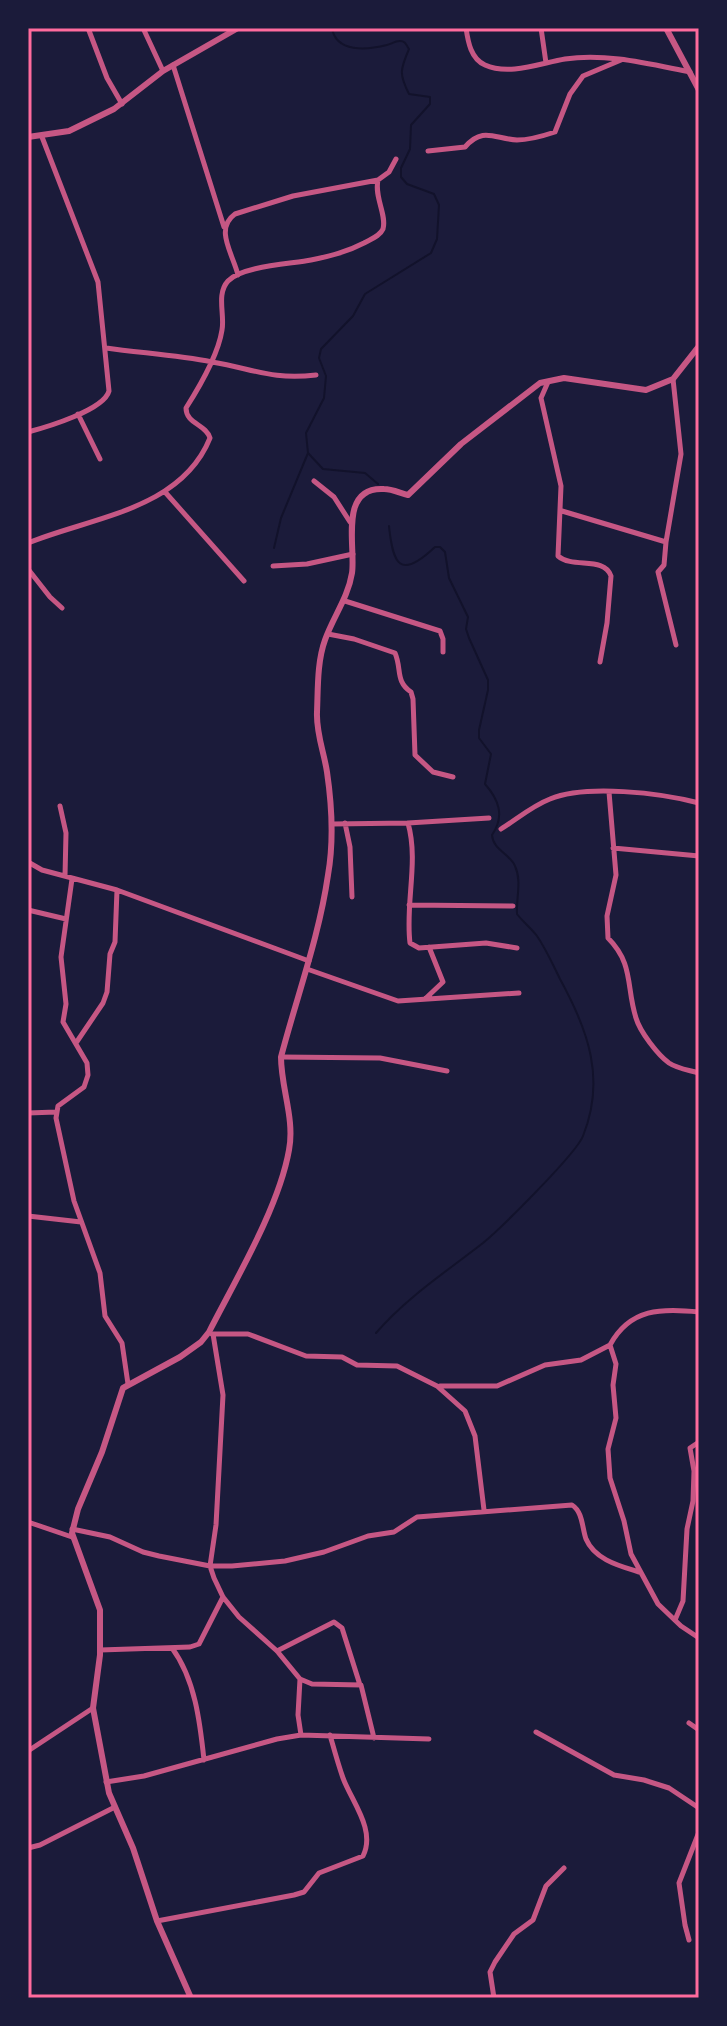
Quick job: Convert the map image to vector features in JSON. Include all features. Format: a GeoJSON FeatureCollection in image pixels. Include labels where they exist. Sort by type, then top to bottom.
{"type":"FeatureCollection","features":[{"type":"Feature","properties":{"kind":"street"},"geometry":{"type":"LineString","coordinates":[[88,28],[107,78],[122,104]]}},
{"type":"Feature","properties":{"kind":"street"},"geometry":{"type":"LineString","coordinates":[[143,28],[163,71]]}},
{"type":"Feature","properties":{"kind":"street"},"geometry":{"type":"LineString","coordinates":[[28,137],[69,131],[122,104],[163,71],[238,28]]}},
{"type":"Feature","properties":{"kind":"street"},"geometry":{"type":"LineString","coordinates":[[466,28],[470,48],[483,65],[509,69],[589,57],[621,59],[690,72]]}},
{"type":"Feature","properties":{"kind":"street"},"geometry":{"type":"LineString","coordinates":[[541,28],[546,63]]}},
{"type":"Feature","properties":{"kind":"street"},"geometry":{"type":"LineString","coordinates":[[666,28],[699,90]]}},
{"type":"Feature","properties":{"kind":"street"},"geometry":{"type":"LineString","coordinates":[[428,151],[465,147],[472,139],[481,136],[501,135],[521,140],[555,132],[570,94],[583,76],[621,59]]}},
{"type":"Feature","properties":{"kind":"street"},"geometry":{"type":"LineString","coordinates":[[173,65],[238,275]]}},
{"type":"Feature","properties":{"kind":"street"},"geometry":{"type":"LineString","coordinates":[[28,432],[78,414],[108,397],[98,282],[42,137]]}},
{"type":"Feature","properties":{"kind":"street"},"geometry":{"type":"LineString","coordinates":[[224,228],[227,219],[246,209],[293,196],[378,180],[389,172],[396,159]]}},
{"type":"Feature","properties":{"kind":"street"},"geometry":{"type":"LineString","coordinates":[[28,543],[111,516],[165,492],[184,477],[203,455],[210,438],[207,431],[189,420],[186,408],[211,361],[222,330],[222,296],[228,281],[238,275],[349,251],[378,236],[384,222],[377,197],[378,180]]}},
{"type":"Feature","properties":{"kind":"street"},"geometry":{"type":"LineString","coordinates":[[191,1998],[157,1921],[133,1848],[106,1782],[93,1708],[100,1650],[100,1610],[72,1533],[121,1392],[128,1384],[180,1357],[211,1333],[266,1217],[290,1149],[290,1123],[281,1057],[308,965],[329,874],[332,824],[327,770],[316,717],[320,669],[328,634],[345,601],[352,573],[350,522],[355,507],[368,493],[382,488],[408,495],[461,444],[529,389],[551,378],[579,379],[646,390],[673,379],[699,346]]}},
{"type":"Feature","properties":{"kind":"street"},"geometry":{"type":"LineString","coordinates":[[106,348],[211,361],[288,378],[316,375]]}},
{"type":"Feature","properties":{"kind":"street"},"geometry":{"type":"LineString","coordinates":[[551,378],[541,398],[558,473],[562,511],[558,556],[575,564],[604,566],[611,576],[600,662]]}},
{"type":"Feature","properties":{"kind":"street"},"geometry":{"type":"LineString","coordinates":[[673,379],[681,454],[664,565],[658,572],[676,645]]}},
{"type":"Feature","properties":{"kind":"street"},"geometry":{"type":"LineString","coordinates":[[78,414],[100,459]]}},
{"type":"Feature","properties":{"kind":"street"},"geometry":{"type":"LineString","coordinates":[[314,481],[334,497],[350,522]]}},
{"type":"Feature","properties":{"kind":"street"},"geometry":{"type":"LineString","coordinates":[[165,492],[244,581]]}},
{"type":"Feature","properties":{"kind":"street"},"geometry":{"type":"LineString","coordinates":[[562,511],[666,542]]}},
{"type":"Feature","properties":{"kind":"street"},"geometry":{"type":"LineString","coordinates":[[273,566],[330,561],[353,554]]}},
{"type":"Feature","properties":{"kind":"street"},"geometry":{"type":"LineString","coordinates":[[28,569],[62,608]]}},
{"type":"Feature","properties":{"kind":"street"},"geometry":{"type":"LineString","coordinates":[[345,601],[440,631],[443,652]]}},
{"type":"Feature","properties":{"kind":"street"},"geometry":{"type":"LineString","coordinates":[[328,634],[395,653],[398,676],[413,699],[415,755],[433,772],[453,777]]}},
{"type":"Feature","properties":{"kind":"street"},"geometry":{"type":"LineString","coordinates":[[501,829],[558,796],[609,792],[655,794],[699,803]]}},
{"type":"Feature","properties":{"kind":"street"},"geometry":{"type":"LineString","coordinates":[[609,792],[616,881],[607,916],[608,938],[619,948],[626,964],[636,1020],[669,1063],[699,1073]]}},
{"type":"Feature","properties":{"kind":"street"},"geometry":{"type":"LineString","coordinates":[[60,806],[66,833],[69,877],[61,957],[66,1004],[63,1022],[87,1063],[87,1082],[58,1106],[56,1112],[66,1175],[100,1273],[105,1316],[122,1343],[128,1384]]}},
{"type":"Feature","properties":{"kind":"street"},"geometry":{"type":"LineString","coordinates":[[332,824],[489,818]]}},
{"type":"Feature","properties":{"kind":"street"},"geometry":{"type":"LineString","coordinates":[[345,823],[350,847],[352,897]]}},
{"type":"Feature","properties":{"kind":"street"},"geometry":{"type":"LineString","coordinates":[[408,823],[414,842],[409,905],[410,943],[419,948],[486,943],[517,948]]}},
{"type":"Feature","properties":{"kind":"street"},"geometry":{"type":"LineString","coordinates":[[613,848],[699,856]]}},
{"type":"Feature","properties":{"kind":"street"},"geometry":{"type":"LineString","coordinates":[[28,862],[42,870],[117,890],[389,999],[398,1001],[519,993]]}},
{"type":"Feature","properties":{"kind":"street"},"geometry":{"type":"LineString","coordinates":[[76,1043],[107,992],[110,954],[115,942],[117,890]]}},
{"type":"Feature","properties":{"kind":"street"},"geometry":{"type":"LineString","coordinates":[[409,905],[513,906]]}},
{"type":"Feature","properties":{"kind":"street"},"geometry":{"type":"LineString","coordinates":[[28,910],[66,919]]}},
{"type":"Feature","properties":{"kind":"street"},"geometry":{"type":"LineString","coordinates":[[425,999],[443,982],[429,947]]}},
{"type":"Feature","properties":{"kind":"street"},"geometry":{"type":"LineString","coordinates":[[281,1057],[380,1058],[447,1071]]}},
{"type":"Feature","properties":{"kind":"street"},"geometry":{"type":"LineString","coordinates":[[28,1113],[56,1112]]}},
{"type":"Feature","properties":{"kind":"street"},"geometry":{"type":"LineString","coordinates":[[28,1216],[81,1222]]}},
{"type":"Feature","properties":{"kind":"street"},"geometry":{"type":"LineString","coordinates":[[437,1386],[497,1386],[545,1365],[581,1360],[610,1345],[624,1326],[658,1310],[699,1312]]}},
{"type":"Feature","properties":{"kind":"street"},"geometry":{"type":"LineString","coordinates":[[211,1333],[248,1334],[306,1356],[342,1357],[357,1365],[397,1366],[437,1386],[465,1411],[475,1436],[484,1510]]}},
{"type":"Feature","properties":{"kind":"street"},"geometry":{"type":"LineString","coordinates":[[211,1333],[223,1395],[216,1525],[210,1566],[223,1597],[239,1617],[277,1651],[300,1679],[312,1684],[360,1685]]}},
{"type":"Feature","properties":{"kind":"street"},"geometry":{"type":"LineString","coordinates":[[610,1345],[616,1364],[613,1385],[616,1418],[608,1449],[610,1478],[631,1554],[658,1604],[699,1638]]}},
{"type":"Feature","properties":{"kind":"street"},"geometry":{"type":"LineString","coordinates":[[675,1620],[683,1601],[687,1529],[693,1501],[694,1471],[690,1448],[699,1442]]}},
{"type":"Feature","properties":{"kind":"street"},"geometry":{"type":"LineString","coordinates":[[28,1522],[72,1533],[110,1537],[143,1552],[210,1566],[261,1564],[303,1557],[368,1536],[394,1532],[417,1517],[484,1510],[576,1507],[591,1546],[607,1560],[639,1572]]}},
{"type":"Feature","properties":{"kind":"street"},"geometry":{"type":"LineString","coordinates":[[100,1650],[199,1644],[223,1597]]}},
{"type":"Feature","properties":{"kind":"street"},"geometry":{"type":"LineString","coordinates":[[277,1651],[334,1622],[342,1628],[364,1691],[374,1738]]}},
{"type":"Feature","properties":{"kind":"street"},"geometry":{"type":"LineString","coordinates":[[172,1648],[187,1674],[198,1716],[204,1760]]}},
{"type":"Feature","properties":{"kind":"street"},"geometry":{"type":"LineString","coordinates":[[300,1679],[298,1715],[301,1735]]}},
{"type":"Feature","properties":{"kind":"street"},"geometry":{"type":"LineString","coordinates":[[28,1751],[93,1708]]}},
{"type":"Feature","properties":{"kind":"street"},"geometry":{"type":"LineString","coordinates":[[689,1723],[699,1730]]}},
{"type":"Feature","properties":{"kind":"street"},"geometry":{"type":"LineString","coordinates":[[536,1732],[614,1775],[669,1788],[699,1808]]}},
{"type":"Feature","properties":{"kind":"street"},"geometry":{"type":"LineString","coordinates":[[106,1782],[144,1776],[301,1735],[429,1739]]}},
{"type":"Feature","properties":{"kind":"street"},"geometry":{"type":"LineString","coordinates":[[157,1921],[304,1892],[319,1873],[363,1856],[367,1841],[363,1821],[342,1775],[330,1735]]}},
{"type":"Feature","properties":{"kind":"street"},"geometry":{"type":"LineString","coordinates":[[28,1848],[40,1845],[115,1807]]}},
{"type":"Feature","properties":{"kind":"street"},"geometry":{"type":"LineString","coordinates":[[689,1940],[679,1883],[699,1832]]}},
{"type":"Feature","properties":{"kind":"street"},"geometry":{"type":"LineString","coordinates":[[494,1998],[490,1972],[495,1962],[514,1934],[533,1920],[546,1886],[564,1868]]}},
{"type":"Feature","properties":{"kind":"waterway"},"geometry":{"type":"LineString","coordinates":[[274,548],[281,518],[308,453],[306,433],[324,398],[326,376],[319,358],[321,349],[353,316],[365,294],[431,253],[437,239],[439,205],[434,194],[407,184],[401,177],[401,168],[410,149],[411,125],[430,104],[430,97],[409,94],[402,77],[402,67],[409,49],[405,42],[400,41],[371,48],[346,46],[339,42],[332,28]]}},
{"type":"Feature","properties":{"kind":"waterway"},"geometry":{"type":"LineString","coordinates":[[308,453],[323,469],[365,473],[378,484]]}},
{"type":"Feature","properties":{"kind":"waterway"},"geometry":{"type":"LineString","coordinates":[[376,1333],[414,1297],[492,1235],[553,1174],[583,1136],[593,1095],[591,1055],[579,1017],[540,941],[517,914],[517,872],[513,862],[493,840],[499,808],[485,784],[491,754],[479,738],[488,680],[469,638],[466,629],[468,617],[449,578],[445,552],[435,547],[414,563],[400,564],[393,550],[389,526]]}}]}
